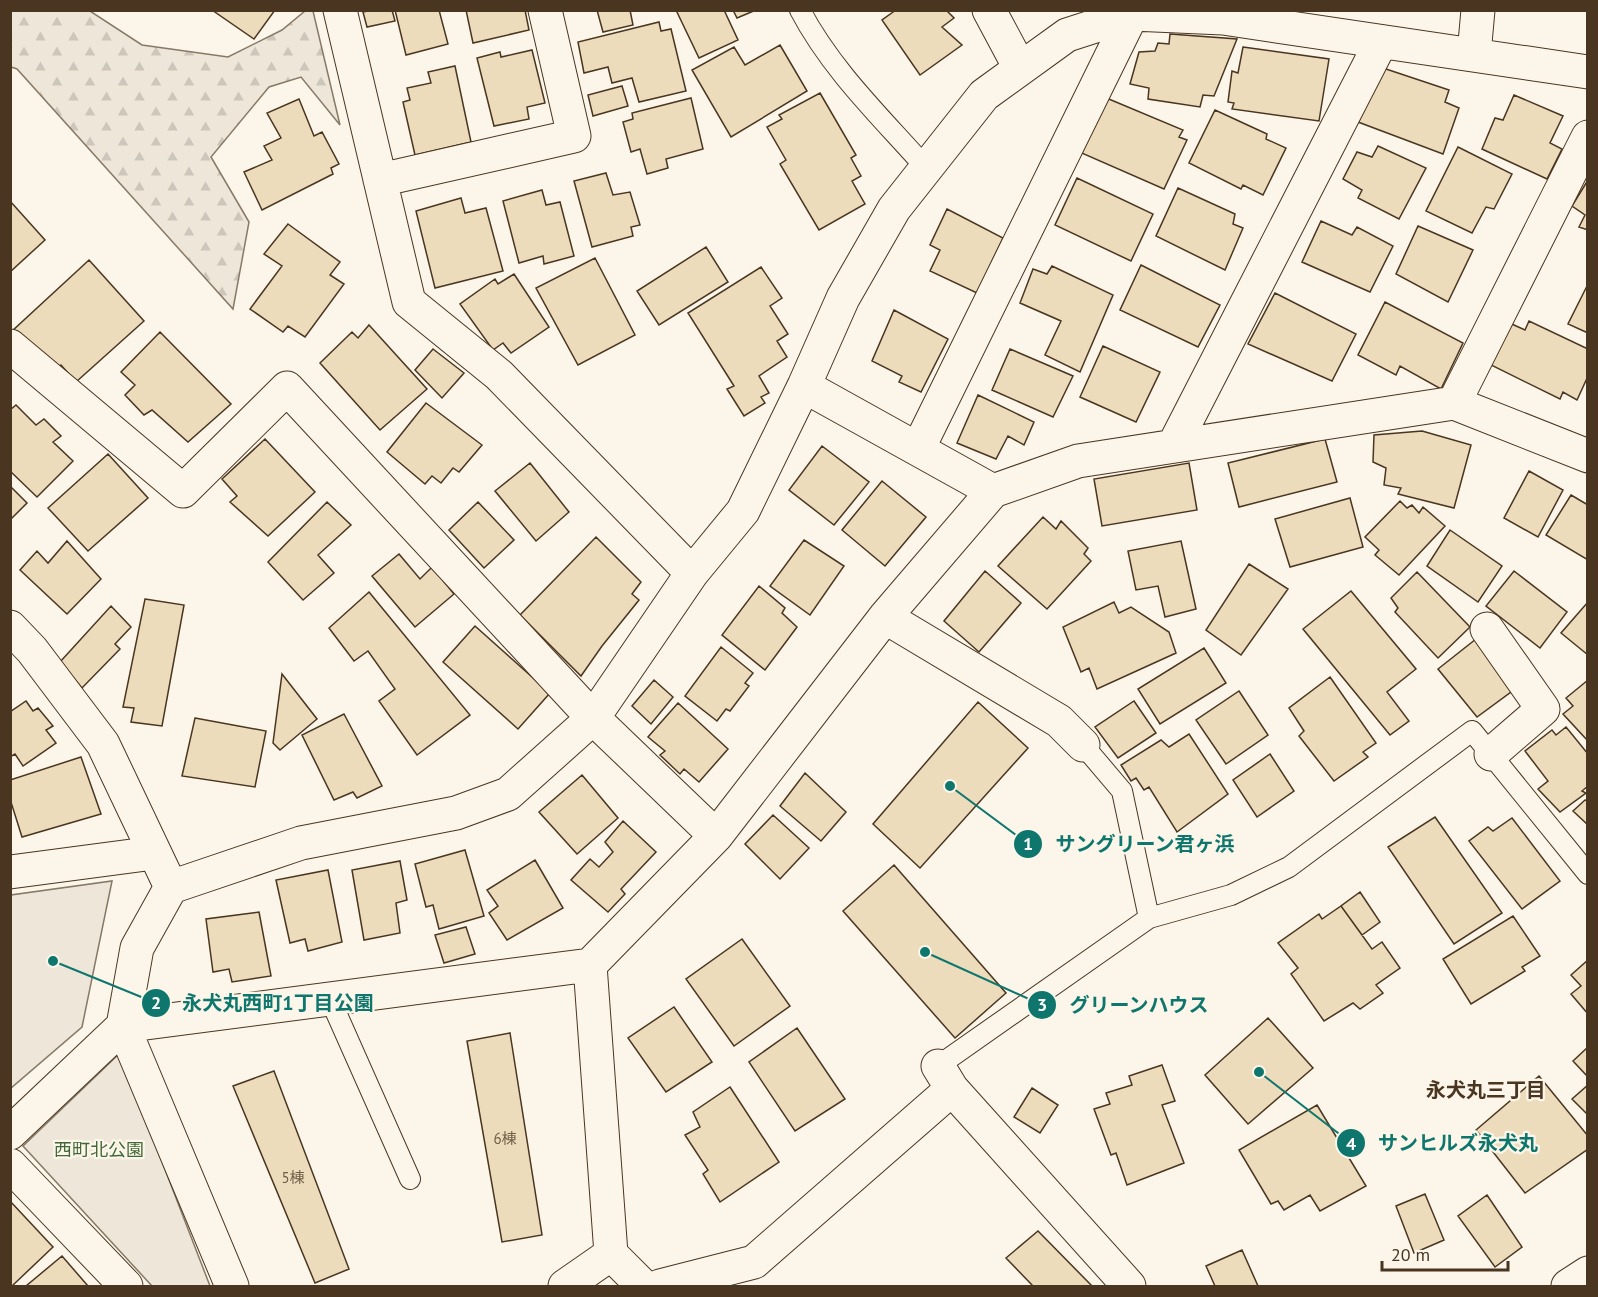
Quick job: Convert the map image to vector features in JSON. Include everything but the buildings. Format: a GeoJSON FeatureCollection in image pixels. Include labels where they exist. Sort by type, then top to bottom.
{"type":"FeatureCollection","features":[{"type":"Feature","properties":{"kind":"street"},"geometry":{"type":"LineString","coordinates":[[340,10],[409,302],[499,375],[692,573]]}},
{"type":"Feature","properties":{"kind":"street"},"geometry":{"type":"LineString","coordinates":[[380,180],[574,136],[545,10]]}},
{"type":"Feature","properties":{"kind":"street"},"geometry":{"type":"LineString","coordinates":[[989,10],[1020,68]]}},
{"type":"Feature","properties":{"kind":"street"},"geometry":{"type":"LineString","coordinates":[[1474,54],[1478,10]]}},
{"type":"Feature","properties":{"kind":"street"},"geometry":{"type":"LineString","coordinates":[[918,449],[1132,14]]}},
{"type":"Feature","properties":{"kind":"street"},"geometry":{"type":"LineString","coordinates":[[232,1287],[123,1026],[137,948],[171,887],[301,843],[456,813],[508,794],[593,718],[692,573],[743,511],[804,386],[843,298],[894,209],[984,95],[1067,35],[1132,14],[1222,14],[1381,42],[1587,72]]}},
{"type":"Feature","properties":{"kind":"street"},"geometry":{"type":"LineString","coordinates":[[1174,446],[1381,42]]}},
{"type":"Feature","properties":{"kind":"street"},"geometry":{"type":"LineString","coordinates":[[1454,403],[1587,136]]}},
{"type":"Feature","properties":{"kind":"street"},"geometry":{"type":"LineString","coordinates":[[10,346],[183,491],[287,388],[593,718],[716,836]]}},
{"type":"Feature","properties":{"kind":"street"},"geometry":{"type":"LineString","coordinates":[[804,386],[993,491]]}},
{"type":"Feature","properties":{"kind":"street"},"geometry":{"type":"LineString","coordinates":[[10,1133],[123,1026],[590,965],[716,836],[885,617],[993,491],[1078,461],[1454,403],[1587,456]]}},
{"type":"Feature","properties":{"kind":"street"},"geometry":{"type":"LineString","coordinates":[[885,617],[1059,722],[1083,745]]}},
{"type":"Feature","properties":{"kind":"street"},"geometry":{"type":"LineString","coordinates":[[10,627],[32,650],[103,744],[171,887]]}},
{"type":"Feature","properties":{"kind":"street"},"geometry":{"type":"LineString","coordinates":[[1487,629],[1543,709],[1491,754]]}},
{"type":"Feature","properties":{"kind":"street"},"geometry":{"type":"LineString","coordinates":[[10,872],[154,853]]}},
{"type":"Feature","properties":{"kind":"street"},"geometry":{"type":"LineString","coordinates":[[590,965],[611,1254],[643,1287]]}},
{"type":"Feature","properties":{"kind":"street"},"geometry":{"type":"LineString","coordinates":[[660,1287],[754,1262],[945,1078],[1129,1287]]}},
{"type":"Feature","properties":{"kind":"street"},"geometry":{"type":"LineString","coordinates":[[10,1165],[126,1287]]}},
{"type":"Feature","properties":{"kind":"street"},"geometry":{"type":"LineString","coordinates":[[565,1287],[611,1254]]}},
{"type":"Feature","properties":{"kind":"street"},"geometry":{"type":"LineString","coordinates":[[1568,1287],[1587,1273]]}},
{"type":"Feature","properties":{"kind":"lane"},"geometry":{"type":"LineString","coordinates":[[800,10],[809,28],[860,97],[926,168]]}},
{"type":"Feature","properties":{"kind":"lane"},"geometry":{"type":"LineString","coordinates":[[945,1078],[1149,918],[1231,895],[1289,867],[1472,731],[1587,874]]}},
{"type":"Feature","properties":{"kind":"lane"},"geometry":{"type":"LineString","coordinates":[[1083,745],[1122,791],[1149,918]]}},
{"type":"Feature","properties":{"kind":"lane"},"geometry":{"type":"LineString","coordinates":[[330,999],[411,1179]]}},
{"type":"Feature","properties":{"kind":"green space"},"geometry":{"type":"Polygon","coordinates":[[[10,11],[90,11],[142,45],[228,57],[282,30],[305,11],[313,11],[340,125],[301,77],[269,87],[211,157],[249,222],[233,309],[17,69],[11,67],[10,11]]]}},
{"type":"Feature","properties":{"kind":"green space"},"geometry":{"type":"Polygon","coordinates":[[[112,881],[82,1027],[11,1088],[11,895],[112,881]]]}},
{"type":"Feature","properties":{"kind":"green space","name":"西町北公園"},"geometry":{"type":"Polygon","coordinates":[[[120,1053],[210,1286],[152,1286],[23,1146],[120,1053]]]}},
{"type":"Feature","properties":{"kind":"place","name":"サングリーン君ヶ浜"},"geometry":{"type":"Point","coordinates":[950,786]}},
{"type":"Feature","properties":{"kind":"place","name":"グリーンハウス"},"geometry":{"type":"Point","coordinates":[925,952]}},
{"type":"Feature","properties":{"kind":"place","name":"永犬丸西町1丁目公園"},"geometry":{"type":"Point","coordinates":[53,961]}},
{"type":"Feature","properties":{"kind":"place","name":"サンヒルズ永犬丸"},"geometry":{"type":"Point","coordinates":[1259,1072]}},
{"type":"Feature","properties":{"kind":"district","name":"永犬丸三丁目"},"geometry":{"type":"Point","coordinates":[1486,1090]}}]}
